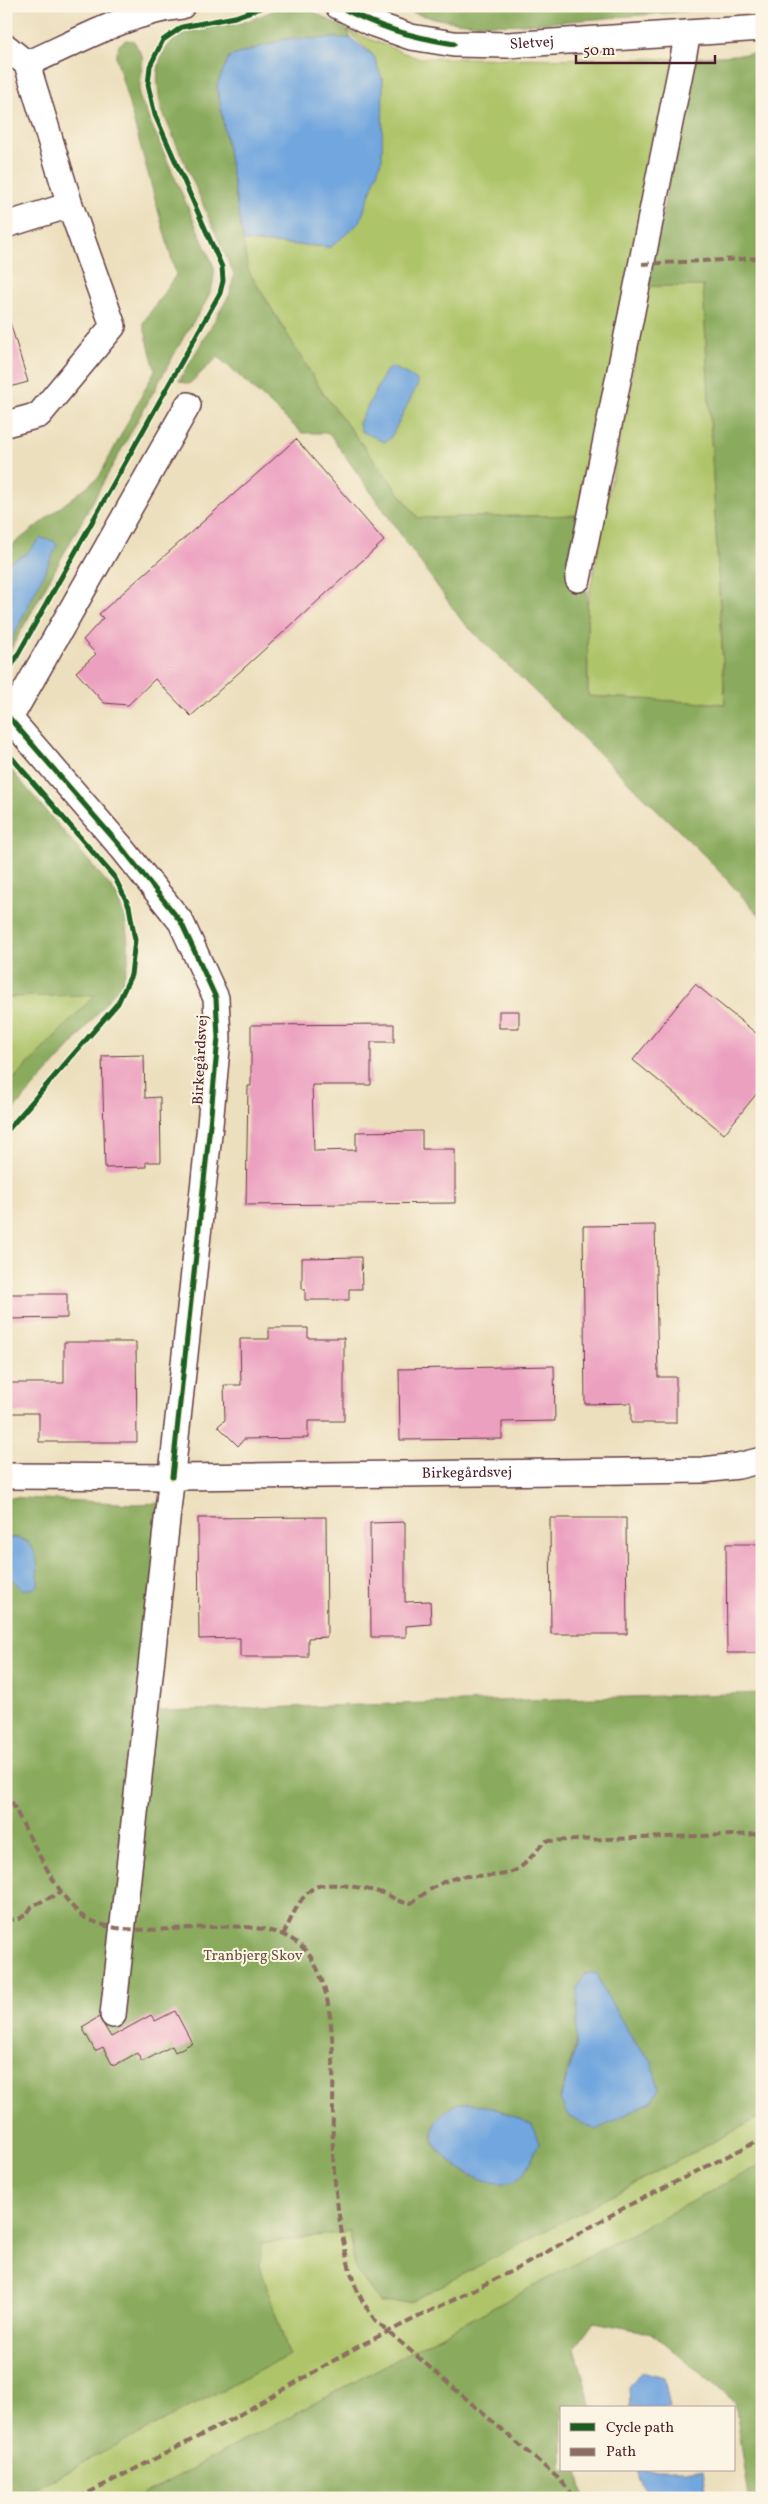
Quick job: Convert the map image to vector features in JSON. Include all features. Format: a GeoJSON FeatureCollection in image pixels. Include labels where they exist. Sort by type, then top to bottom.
{"type":"FeatureCollection","features":[{"type":"Feature","properties":{"kind":"street"},"geometry":{"type":"LineString","coordinates":[[27,64],[127,20],[157,9],[182,6]]}},
{"type":"Feature","properties":{"kind":"street","name":"Sletvej"},"geometry":{"type":"LineString","coordinates":[[338,6],[374,24],[411,37],[454,44],[508,45],[762,28]]}},
{"type":"Feature","properties":{"kind":"street"},"geometry":{"type":"LineString","coordinates":[[578,579],[688,33]]}},
{"type":"Feature","properties":{"kind":"street"},"geometry":{"type":"LineString","coordinates":[[6,47],[27,64],[70,205],[113,326],[39,415],[6,424]]}},
{"type":"Feature","properties":{"kind":"street"},"geometry":{"type":"LineString","coordinates":[[6,225],[70,205]]}},
{"type":"Feature","properties":{"kind":"street"},"geometry":{"type":"LineString","coordinates":[[8,716],[188,405]]}},
{"type":"Feature","properties":{"kind":"street","name":"Birkegårdsvej"},"geometry":{"type":"LineString","coordinates":[[8,716],[122,848],[181,922],[216,998],[218,1038],[172,1478]]}},
{"type":"Feature","properties":{"kind":"street","name":"Birkegårdsvej"},"geometry":{"type":"LineString","coordinates":[[6,1476],[172,1478],[703,1470],[738,1466],[762,1460]]}},
{"type":"Feature","properties":{"kind":"street"},"geometry":{"type":"LineString","coordinates":[[113,2015],[172,1478]]}},
{"type":"Feature","properties":{"kind":"green space"},"geometry":{"type":"Polygon","coordinates":[[[283,6],[303,6],[347,30],[351,38],[285,39],[229,57],[217,85],[248,270],[323,393],[418,518],[586,515],[588,696],[725,704],[703,286],[649,286],[691,58],[762,53],[762,918],[706,857],[462,621],[329,433],[302,433],[218,357],[189,384],[179,381],[230,294],[234,275],[162,111],[158,85],[160,62],[164,52],[171,44],[181,36],[194,30],[245,22],[283,6]]]}},
{"type":"Feature","properties":{"kind":"green space"},"geometry":{"type":"Polygon","coordinates":[[[394,6],[743,6],[544,23],[494,24],[444,20],[419,15],[394,6]]]}},
{"type":"Feature","properties":{"kind":"green space"},"geometry":{"type":"Polygon","coordinates":[[[347,30],[417,58],[678,59],[586,515],[418,518],[323,393],[248,270],[243,241],[331,247],[374,56],[347,30]]]}},
{"type":"Feature","properties":{"kind":"green space"},"geometry":{"type":"Polygon","coordinates":[[[126,40],[134,41],[143,58],[139,96],[214,267],[214,276],[206,302],[186,333],[6,658],[6,550],[99,477],[155,370],[143,323],[176,275],[116,57],[119,45],[126,40]]]}},
{"type":"Feature","properties":{"kind":"green space"},"geometry":{"type":"Polygon","coordinates":[[[649,286],[703,286],[725,704],[588,696],[587,606],[649,286]]]}},
{"type":"Feature","properties":{"kind":"green space"},"geometry":{"type":"Polygon","coordinates":[[[6,764],[115,892],[125,918],[128,963],[122,982],[76,1040],[6,1118],[6,1087],[95,995],[6,997],[6,764]]]}},
{"type":"Feature","properties":{"kind":"green space"},"geometry":{"type":"Polygon","coordinates":[[[96,994],[6,1087],[6,997],[96,994]]]}},
{"type":"Feature","properties":{"kind":"green space","name":"Tranbjerg Skov"},"geometry":{"type":"Polygon","coordinates":[[[6,1497],[136,1504],[160,1503],[159,1711],[762,1693],[762,2116],[410,2302],[382,2303],[355,2270],[350,2231],[261,2244],[260,2266],[289,2355],[16,2498],[6,2498],[6,1565],[13,1581],[28,1542],[18,1538],[9,1538],[6,1542],[6,1497]],[[597,1973],[560,2098],[632,2111],[652,2101],[651,2060],[620,2020],[607,1997],[597,1973]],[[447,2109],[436,2122],[432,2138],[437,2149],[470,2176],[517,2180],[529,2165],[539,2142],[447,2109]]]}},
{"type":"Feature","properties":{"kind":"green space"},"geometry":{"type":"Polygon","coordinates":[[[762,2116],[762,2164],[137,2498],[16,2498],[289,2355],[260,2266],[260,2244],[351,2231],[355,2270],[381,2303],[410,2302],[762,2116]]]}},
{"type":"Feature","properties":{"kind":"green space"},"geometry":{"type":"Polygon","coordinates":[[[762,2164],[762,2498],[749,2498],[735,2402],[652,2333],[594,2322],[575,2348],[591,2406],[560,2406],[560,2472],[578,2472],[584,2498],[137,2498],[762,2164]]]}},
{"type":"Feature","properties":{"kind":"water"},"geometry":{"type":"Polygon","coordinates":[[[351,38],[374,56],[383,81],[382,159],[360,222],[331,247],[243,241],[217,85],[229,57],[285,39],[351,38]]]}},
{"type":"Feature","properties":{"kind":"water"},"geometry":{"type":"Polygon","coordinates":[[[392,367],[416,379],[418,384],[390,439],[384,442],[361,431],[359,423],[386,371],[392,367]]]}},
{"type":"Feature","properties":{"kind":"water"},"geometry":{"type":"Polygon","coordinates":[[[41,538],[54,541],[57,546],[6,652],[6,564],[26,554],[41,538]]]}},
{"type":"Feature","properties":{"kind":"water"},"geometry":{"type":"Polygon","coordinates":[[[9,1538],[26,1542],[34,1552],[38,1568],[38,1585],[32,1589],[22,1589],[17,1585],[10,1573],[5,1551],[9,1538]]]}},
{"type":"Feature","properties":{"kind":"water"},"geometry":{"type":"Polygon","coordinates":[[[584,1973],[597,1973],[603,1989],[635,2043],[651,2060],[659,2088],[652,2101],[596,2130],[570,2117],[560,2099],[576,2048],[578,1987],[584,1973]]]}},
{"type":"Feature","properties":{"kind":"water"},"geometry":{"type":"Polygon","coordinates":[[[459,2103],[488,2107],[532,2125],[539,2142],[528,2167],[518,2179],[505,2183],[487,2181],[468,2173],[451,2162],[438,2148],[433,2132],[439,2117],[459,2103]]]}},
{"type":"Feature","properties":{"kind":"water"},"geometry":{"type":"Polygon","coordinates":[[[642,2371],[664,2377],[670,2406],[630,2406],[629,2388],[642,2371]]]}},
{"type":"Feature","properties":{"kind":"water"},"geometry":{"type":"Polygon","coordinates":[[[638,2472],[703,2472],[707,2498],[651,2498],[641,2483],[638,2472]]]}},
{"type":"Feature","properties":{"kind":"building"},"geometry":{"type":"Polygon","coordinates":[[[6,322],[10,322],[28,382],[6,388],[6,322]]]}},
{"type":"Feature","properties":{"kind":"building"},"geometry":{"type":"Polygon","coordinates":[[[296,439],[384,541],[191,716],[155,679],[128,705],[104,703],[76,672],[96,654],[83,640],[103,618],[99,614],[296,439]]]}},
{"type":"Feature","properties":{"kind":"building"},"geometry":{"type":"Polygon","coordinates":[[[695,984],[762,1038],[762,1087],[724,1134],[633,1060],[695,984]]]}},
{"type":"Feature","properties":{"kind":"building"},"geometry":{"type":"Polygon","coordinates":[[[499,1011],[519,1011],[519,1028],[499,1028],[499,1011]]]}},
{"type":"Feature","properties":{"kind":"building"},"geometry":{"type":"Polygon","coordinates":[[[394,1024],[394,1042],[371,1042],[371,1085],[312,1085],[314,1151],[356,1150],[356,1132],[422,1131],[422,1149],[455,1149],[455,1203],[246,1205],[248,1086],[251,1086],[251,1025],[394,1024]]]}},
{"type":"Feature","properties":{"kind":"building"},"geometry":{"type":"Polygon","coordinates":[[[144,1055],[145,1098],[160,1097],[161,1162],[146,1162],[146,1167],[105,1168],[102,1056],[144,1055]]]}},
{"type":"Feature","properties":{"kind":"building"},"geometry":{"type":"Polygon","coordinates":[[[655,1225],[658,1377],[676,1377],[676,1423],[631,1423],[631,1403],[585,1404],[583,1226],[655,1225]]]}},
{"type":"Feature","properties":{"kind":"building"},"geometry":{"type":"Polygon","coordinates":[[[361,1257],[362,1289],[349,1289],[349,1300],[305,1300],[305,1289],[302,1289],[302,1258],[361,1257]]]}},
{"type":"Feature","properties":{"kind":"building"},"geometry":{"type":"Polygon","coordinates":[[[6,1294],[67,1294],[67,1318],[6,1319],[6,1294]]]}},
{"type":"Feature","properties":{"kind":"building"},"geometry":{"type":"Polygon","coordinates":[[[269,1328],[308,1328],[308,1338],[344,1338],[344,1421],[308,1421],[308,1438],[244,1439],[238,1446],[218,1426],[225,1420],[224,1385],[241,1385],[240,1339],[269,1339],[269,1328]]]}},
{"type":"Feature","properties":{"kind":"building"},"geometry":{"type":"Polygon","coordinates":[[[64,1342],[136,1342],[137,1442],[39,1442],[39,1413],[6,1413],[6,1383],[64,1383],[64,1342]]]}},
{"type":"Feature","properties":{"kind":"building"},"geometry":{"type":"Polygon","coordinates":[[[554,1366],[555,1421],[502,1422],[502,1439],[400,1440],[399,1369],[554,1366]]]}},
{"type":"Feature","properties":{"kind":"building"},"geometry":{"type":"Polygon","coordinates":[[[326,1517],[327,1637],[308,1638],[308,1657],[240,1657],[240,1638],[199,1639],[198,1518],[326,1517]]]}},
{"type":"Feature","properties":{"kind":"building"},"geometry":{"type":"Polygon","coordinates":[[[550,1518],[626,1518],[627,1634],[551,1634],[550,1518]]]}},
{"type":"Feature","properties":{"kind":"building"},"geometry":{"type":"Polygon","coordinates":[[[405,1522],[405,1602],[430,1601],[431,1624],[406,1626],[406,1637],[371,1637],[370,1523],[405,1522]]]}},
{"type":"Feature","properties":{"kind":"building"},"geometry":{"type":"Polygon","coordinates":[[[726,1544],[762,1544],[762,1653],[727,1653],[726,1544]]]}},
{"type":"Feature","properties":{"kind":"building"},"geometry":{"type":"Polygon","coordinates":[[[175,2011],[192,2043],[175,2052],[172,2046],[142,2062],[137,2053],[113,2066],[103,2047],[95,2051],[82,2027],[99,2017],[111,2037],[151,2015],[155,2021],[175,2011]]]}},
{"type":"Feature","properties":{"kind":"marked path"},"geometry":{"type":"LineString","coordinates":[[642,264],[762,258]]}},
{"type":"Feature","properties":{"kind":"marked path"},"geometry":{"type":"LineString","coordinates":[[6,1791],[50,1875],[71,1905],[85,1918],[119,1928],[147,1930],[209,1927],[240,1927],[268,1930],[292,1939],[310,1956],[320,1975],[327,1998],[331,2023],[335,2184],[348,2264],[361,2297],[375,2320],[559,2479],[576,2498]]}},
{"type":"Feature","properties":{"kind":"marked path"},"geometry":{"type":"LineString","coordinates":[[283,1935],[303,1898],[318,1886],[357,1887],[383,1893],[400,1901],[411,1903],[434,1887],[452,1879],[466,1876],[510,1873],[525,1864],[546,1841],[762,1834]]}},
{"type":"Feature","properties":{"kind":"marked path"},"geometry":{"type":"LineString","coordinates":[[6,1920],[19,1919],[27,1914],[32,1906],[62,1892]]}},
{"type":"Feature","properties":{"kind":"marked path"},"geometry":{"type":"LineString","coordinates":[[78,2498],[225,2423],[359,2346],[524,2265],[629,2205],[762,2139]]}},
{"type":"Feature","properties":{"kind":"cycle path"},"geometry":{"type":"LineString","coordinates":[[6,676],[220,293],[223,281],[222,267],[155,115],[148,85],[150,66],[163,40],[182,27],[235,17],[266,6]]}},
{"type":"Feature","properties":{"kind":"cycle path"},"geometry":{"type":"LineString","coordinates":[[338,6],[394,30],[454,44]]}},
{"type":"Feature","properties":{"kind":"cycle path"},"geometry":{"type":"LineString","coordinates":[[6,714],[122,848],[181,922],[216,998],[218,1038],[172,1477]]}},
{"type":"Feature","properties":{"kind":"cycle path"},"geometry":{"type":"LineString","coordinates":[[6,751],[115,878],[129,906],[135,940],[131,975],[118,1003],[6,1132]]}}]}
